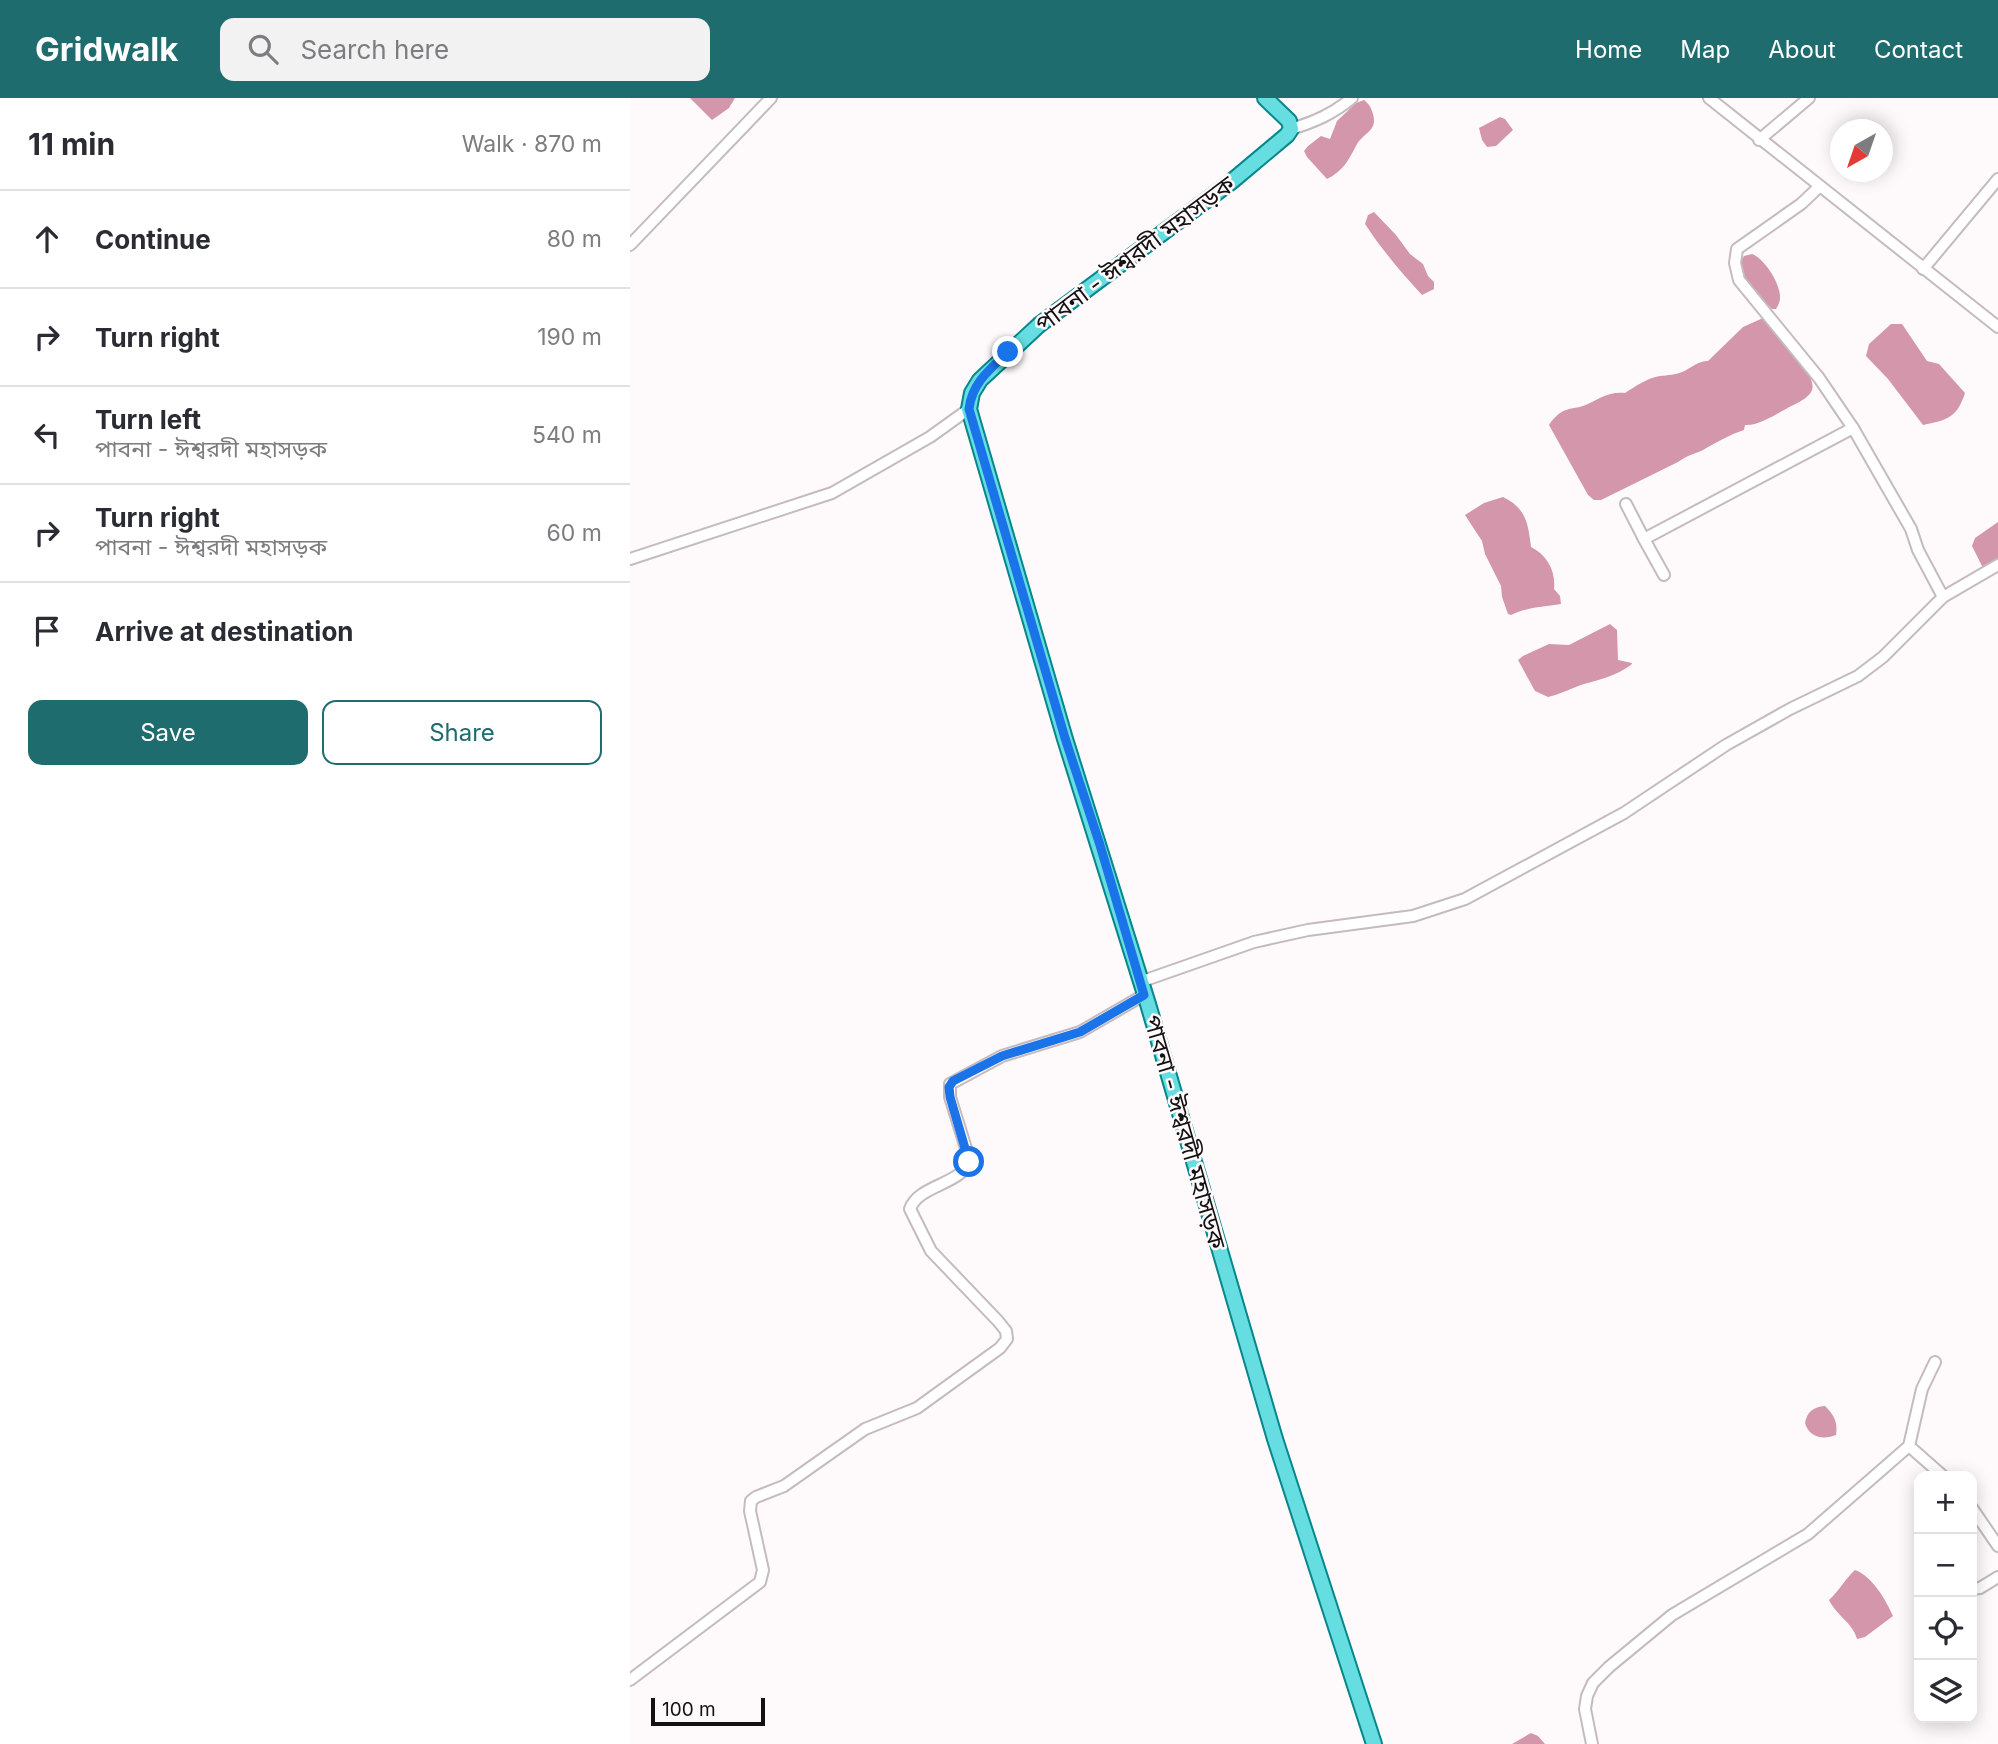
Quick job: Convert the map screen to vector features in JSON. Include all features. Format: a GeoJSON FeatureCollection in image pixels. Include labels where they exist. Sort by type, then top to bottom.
{"type":"FeatureCollection","features":[{"type":"Feature","properties":{"kind":"main road"},"geometry":{"type":"LineString","coordinates":[[1265,98],[1289,121],[1291,129]]}},
{"type":"Feature","properties":{"kind":"main road","name":"পাবনা - ঈশ্বরদী মহাসড়ক"},"geometry":{"type":"LineString","coordinates":[[1291,129],[1231,183],[1039,326],[980,380],[972,393],[969,409],[1065,738],[1100,845],[1139,992],[1275,1439],[1374,1744]]}},
{"type":"Feature","properties":{"kind":"street"},"geometry":{"type":"LineString","coordinates":[[630,245],[771,98]]}},
{"type":"Feature","properties":{"kind":"street"},"geometry":{"type":"LineString","coordinates":[[1291,129],[1337,111],[1352,98]]}},
{"type":"Feature","properties":{"kind":"street"},"geometry":{"type":"LineString","coordinates":[[1709,98],[1998,327]]}},
{"type":"Feature","properties":{"kind":"street"},"geometry":{"type":"LineString","coordinates":[[1759,140],[1809,98]]}},
{"type":"Feature","properties":{"kind":"street"},"geometry":{"type":"LineString","coordinates":[[1923,269],[1998,179]]}},
{"type":"Feature","properties":{"kind":"street"},"geometry":{"type":"LineString","coordinates":[[1819,187],[1801,204],[1737,249],[1736,271],[1745,290],[1819,378],[1853,428],[1911,529],[1918,550],[1943,597]]}},
{"type":"Feature","properties":{"kind":"street"},"geometry":{"type":"LineString","coordinates":[[630,559],[832,493],[892,461],[969,409]]}},
{"type":"Feature","properties":{"kind":"street"},"geometry":{"type":"LineString","coordinates":[[1644,539],[1853,428]]}},
{"type":"Feature","properties":{"kind":"street"},"geometry":{"type":"LineString","coordinates":[[1626,504],[1664,575]]}},
{"type":"Feature","properties":{"kind":"street"},"geometry":{"type":"LineString","coordinates":[[630,1681],[760,1582],[763,1570],[750,1511],[751,1502],[756,1497],[784,1486],[865,1429],[916,1408],[1004,1344],[1007,1335],[998,1321],[931,1251],[911,1216],[911,1205],[916,1198],[968,1167],[969,1158],[950,1097],[949,1087],[953,1081],[1002,1056],[1060,1039],[1100,1021],[1139,992],[1254,942],[1308,930],[1413,916],[1465,899],[1624,813],[1726,745],[1790,709],[1858,676],[1882,657],[1943,597],[1998,565]]}},
{"type":"Feature","properties":{"kind":"street"},"geometry":{"type":"LineString","coordinates":[[1592,1744],[1585,1709],[1593,1683],[1672,1615],[1808,1534],[1909,1446],[1922,1389],[1935,1362]]}},
{"type":"Feature","properties":{"kind":"street"},"geometry":{"type":"LineString","coordinates":[[1909,1446],[1937,1471]]}},
{"type":"Feature","properties":{"kind":"street"},"geometry":{"type":"LineString","coordinates":[[1977,1515],[1998,1546]]}},
{"type":"Feature","properties":{"kind":"street"},"geometry":{"type":"LineString","coordinates":[[1977,1588],[1998,1577]]}},
{"type":"Feature","properties":{"kind":"shaded area"},"geometry":{"type":"Polygon","coordinates":[[[690,98],[735,98],[729,108],[712,120],[690,98]]]}},
{"type":"Feature","properties":{"kind":"shaded area"},"geometry":{"type":"Polygon","coordinates":[[[1364,100],[1371,109],[1374,120],[1372,128],[1359,141],[1337,173],[1327,179],[1304,151],[1321,136],[1330,139],[1337,121],[1356,103],[1364,100]]]}},
{"type":"Feature","properties":{"kind":"shaded area"},"geometry":{"type":"Polygon","coordinates":[[[1500,117],[1505,119],[1513,130],[1496,146],[1487,147],[1479,128],[1500,117]]]}},
{"type":"Feature","properties":{"kind":"shaded area"},"geometry":{"type":"Polygon","coordinates":[[[1374,212],[1410,254],[1423,264],[1434,282],[1434,289],[1422,295],[1385,252],[1365,224],[1368,215],[1374,212]]]}},
{"type":"Feature","properties":{"kind":"shaded area"},"geometry":{"type":"Polygon","coordinates":[[[1744,256],[1757,256],[1775,279],[1780,292],[1776,309],[1772,309],[1756,293],[1744,276],[1741,261],[1744,256]]]}},
{"type":"Feature","properties":{"kind":"shaded area"},"geometry":{"type":"Polygon","coordinates":[[[1763,318],[1794,352],[1809,374],[1812,390],[1808,396],[1766,420],[1745,425],[1744,430],[1601,500],[1594,500],[1588,495],[1549,425],[1556,416],[1608,395],[1625,393],[1651,379],[1679,373],[1708,361],[1743,327],[1763,318]]]}},
{"type":"Feature","properties":{"kind":"shaded area"},"geometry":{"type":"Polygon","coordinates":[[[1891,324],[1902,324],[1927,361],[1939,364],[1965,393],[1955,413],[1923,425],[1888,379],[1866,356],[1869,344],[1891,324]]]}},
{"type":"Feature","properties":{"kind":"shaded area"},"geometry":{"type":"Polygon","coordinates":[[[1503,497],[1521,511],[1529,531],[1531,547],[1542,554],[1549,564],[1554,589],[1560,596],[1561,604],[1508,614],[1501,586],[1485,554],[1482,541],[1465,515],[1484,503],[1503,497]]]}},
{"type":"Feature","properties":{"kind":"shaded area"},"geometry":{"type":"Polygon","coordinates":[[[1998,522],[1998,562],[1982,566],[1972,546],[1975,538],[1998,522]]]}},
{"type":"Feature","properties":{"kind":"shaded area"},"geometry":{"type":"Polygon","coordinates":[[[1610,624],[1617,630],[1618,660],[1632,663],[1631,665],[1608,677],[1553,696],[1548,697],[1535,691],[1518,660],[1549,644],[1569,645],[1610,624]]]}},
{"type":"Feature","properties":{"kind":"shaded area"},"geometry":{"type":"Polygon","coordinates":[[[1825,1406],[1835,1419],[1836,1435],[1813,1435],[1805,1423],[1807,1416],[1811,1411],[1825,1406]]]}},
{"type":"Feature","properties":{"kind":"shaded area"},"geometry":{"type":"Polygon","coordinates":[[[1855,1570],[1873,1583],[1893,1616],[1865,1637],[1857,1639],[1852,1628],[1829,1600],[1855,1570]]]}},
{"type":"Feature","properties":{"kind":"shaded area"},"geometry":{"type":"Polygon","coordinates":[[[1531,1733],[1545,1744],[1512,1744],[1531,1733]]]}},
{"type":"Feature","properties":{"kind":"route"},"geometry":{"type":"LineString","coordinates":[[969,1162],[950,1097],[949,1087],[953,1081],[1002,1056],[1080,1032],[1144,995],[1065,738],[969,409],[972,393],[980,380],[1008,352]]}}]}
